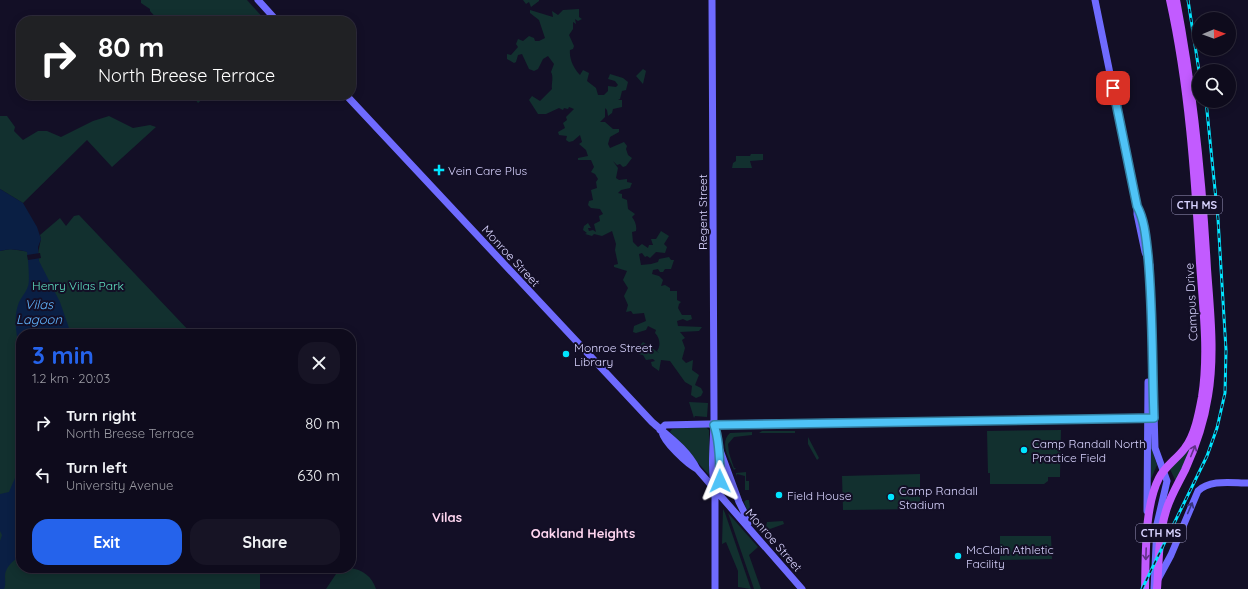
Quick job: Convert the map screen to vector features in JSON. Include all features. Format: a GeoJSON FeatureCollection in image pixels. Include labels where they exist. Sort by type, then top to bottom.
{"type":"FeatureCollection","features":[{"type":"Feature","properties":{"kind":"main road"},"geometry":{"type":"LineString","coordinates":[[258,0],[272,16]]}},
{"type":"Feature","properties":{"kind":"main road","name":"Regent Street"},"geometry":{"type":"LineString","coordinates":[[712,0],[714,425],[712,448],[715,490],[715,589]]}},
{"type":"Feature","properties":{"kind":"main road"},"geometry":{"type":"LineString","coordinates":[[1095,0],[1137,206],[1137,214],[1145,252],[1148,256],[1150,265],[1150,418],[1146,538]]}},
{"type":"Feature","properties":{"kind":"main road","name":"Campus Drive"},"geometry":{"type":"LineString","coordinates":[[1145,589],[1146,538],[1155,490],[1164,470],[1186,446],[1199,412],[1204,380],[1205,348],[1196,185],[1184,79],[1170,0]]}},
{"type":"Feature","properties":{"kind":"main road","name":"Campus Drive"},"geometry":{"type":"LineString","coordinates":[[1156,586],[1163,522],[1169,502],[1192,453],[1202,426],[1208,398],[1212,362],[1200,165],[1189,69],[1176,0]]}},
{"type":"Feature","properties":{"kind":"main road","name":"Monroe Street"},"geometry":{"type":"LineString","coordinates":[[351,100],[661,431],[667,433],[681,448],[715,490],[802,589]]}},
{"type":"Feature","properties":{"kind":"main road"},"geometry":{"type":"LineString","coordinates":[[661,431],[665,425],[1150,418]]}},
{"type":"Feature","properties":{"kind":"main road"},"geometry":{"type":"LineString","coordinates":[[1150,418],[1155,452],[1164,470],[1167,485],[1157,524],[1156,586]]}},
{"type":"Feature","properties":{"kind":"main road","name":"Regent Street"},"geometry":{"type":"LineString","coordinates":[[714,425],[720,470],[720,484],[715,490]]}},
{"type":"Feature","properties":{"kind":"main road"},"geometry":{"type":"LineString","coordinates":[[717,442],[745,515],[756,530],[762,542]]}},
{"type":"Feature","properties":{"kind":"main road"},"geometry":{"type":"LineString","coordinates":[[712,448],[717,466],[727,478],[731,488],[733,499],[731,507]]}},
{"type":"Feature","properties":{"kind":"main road"},"geometry":{"type":"LineString","coordinates":[[1156,586],[1198,491],[1203,486],[1210,483],[1248,483]]}},
{"type":"Feature","properties":{"kind":"green space"},"geometry":{"type":"Polygon","coordinates":[[[141,0],[247,0],[261,16],[154,16],[150,9],[141,3],[141,0]]]}},
{"type":"Feature","properties":{"kind":"green space"},"geometry":{"type":"Polygon","coordinates":[[[523,0],[539,1],[531,7],[529,2],[526,4],[523,0]]]}},
{"type":"Feature","properties":{"kind":"green space"},"geometry":{"type":"Polygon","coordinates":[[[579,9],[579,17],[582,19],[578,21],[575,19],[576,24],[573,22],[573,29],[569,35],[574,46],[573,49],[570,50],[570,57],[576,70],[580,75],[583,70],[589,73],[587,81],[596,88],[598,95],[604,95],[608,91],[608,86],[616,87],[618,85],[615,81],[608,79],[610,74],[623,78],[628,82],[626,90],[622,91],[620,99],[618,100],[622,100],[622,107],[613,109],[612,113],[608,116],[605,108],[605,117],[600,122],[605,122],[613,129],[619,129],[619,132],[610,137],[608,144],[610,148],[624,142],[627,146],[626,149],[628,155],[632,158],[626,166],[623,167],[620,164],[617,165],[613,161],[618,168],[616,178],[619,180],[627,179],[627,182],[632,183],[630,188],[621,190],[618,193],[622,194],[622,198],[627,200],[628,209],[635,214],[632,217],[636,227],[636,231],[632,232],[633,242],[638,247],[642,244],[648,248],[649,245],[653,245],[651,239],[656,239],[661,231],[669,236],[664,244],[667,247],[665,253],[656,252],[650,258],[647,256],[645,257],[642,253],[639,254],[641,265],[658,262],[659,259],[669,257],[671,260],[674,260],[671,269],[665,269],[663,272],[660,272],[658,269],[653,270],[652,274],[659,276],[663,280],[661,286],[665,285],[670,288],[670,291],[677,291],[677,300],[681,302],[678,308],[682,315],[691,315],[692,319],[687,321],[683,319],[677,321],[678,326],[702,327],[699,331],[680,332],[685,338],[682,340],[685,348],[682,359],[686,363],[693,360],[692,370],[699,375],[695,385],[701,388],[703,392],[701,396],[696,398],[691,395],[692,386],[685,382],[670,361],[661,360],[659,371],[652,366],[651,362],[655,361],[653,359],[646,360],[643,355],[638,354],[636,350],[643,342],[659,353],[657,351],[659,342],[655,333],[656,330],[648,326],[646,330],[636,333],[633,332],[634,326],[646,321],[644,313],[633,314],[631,311],[626,312],[628,305],[624,296],[628,288],[623,280],[627,271],[614,267],[614,265],[618,264],[615,250],[616,244],[612,231],[602,236],[594,234],[592,236],[585,234],[587,233],[583,230],[584,226],[588,223],[591,228],[588,228],[589,231],[593,230],[596,232],[594,224],[600,221],[599,216],[603,214],[600,209],[591,208],[588,205],[589,201],[593,200],[591,190],[597,188],[596,182],[598,179],[595,174],[591,172],[594,167],[591,160],[578,160],[578,158],[588,156],[586,150],[579,144],[582,142],[580,135],[573,141],[569,142],[566,140],[567,136],[559,135],[558,132],[565,128],[563,123],[567,120],[566,117],[574,109],[569,107],[568,109],[564,108],[563,110],[559,108],[546,114],[538,114],[529,100],[532,96],[540,101],[552,89],[551,72],[554,64],[548,56],[543,59],[538,69],[534,71],[529,69],[522,54],[518,55],[516,62],[514,63],[507,59],[507,54],[511,55],[518,47],[516,44],[518,39],[523,41],[529,36],[534,38],[535,41],[539,41],[545,38],[539,20],[530,13],[530,10],[553,17],[552,11],[558,15],[563,10],[579,9]]]}},
{"type":"Feature","properties":{"kind":"green space"},"geometry":{"type":"Polygon","coordinates":[[[643,69],[646,71],[643,84],[636,76],[643,69]]]}},
{"type":"Feature","properties":{"kind":"green space"},"geometry":{"type":"Polygon","coordinates":[[[0,116],[7,116],[15,127],[14,131],[23,140],[38,131],[47,131],[61,137],[93,121],[109,116],[133,128],[150,125],[156,127],[112,167],[87,140],[23,203],[0,189],[0,116]]]}},
{"type":"Feature","properties":{"kind":"green space"},"geometry":{"type":"Polygon","coordinates":[[[751,154],[763,154],[763,160],[750,161],[752,168],[732,168],[733,163],[736,161],[736,156],[750,156],[751,154]]]}},
{"type":"Feature","properties":{"kind":"green space","name":"Henry Vilas Park"},"geometry":{"type":"Polygon","coordinates":[[[79,215],[187,329],[16,329],[16,573],[260,573],[260,589],[0,589],[0,251],[10,249],[38,253],[41,239],[40,235],[60,218],[66,226],[74,216],[79,215]]]}},
{"type":"Feature","properties":{"kind":"green space"},"geometry":{"type":"Polygon","coordinates":[[[689,402],[708,403],[707,417],[695,416],[694,418],[689,402]]]}},
{"type":"Feature","properties":{"kind":"green space"},"geometry":{"type":"Polygon","coordinates":[[[706,427],[709,430],[709,475],[670,432],[672,429],[706,427]]]}},
{"type":"Feature","properties":{"kind":"green space","name":"Camp Randall North Practice Field"},"geometry":{"type":"Polygon","coordinates":[[[1061,430],[1060,477],[1048,477],[1048,481],[1044,484],[990,484],[990,473],[988,473],[987,431],[1061,430]]]}},
{"type":"Feature","properties":{"kind":"green space"},"geometry":{"type":"Polygon","coordinates":[[[762,431],[795,431],[795,433],[759,433],[762,431]]]}},
{"type":"Feature","properties":{"kind":"green space"},"geometry":{"type":"Polygon","coordinates":[[[752,432],[752,435],[734,437],[728,444],[729,453],[734,468],[736,468],[734,470],[726,451],[725,441],[730,433],[752,432]]]}},
{"type":"Feature","properties":{"kind":"green space"},"geometry":{"type":"Polygon","coordinates":[[[1151,434],[1153,453],[1157,465],[1151,479],[1151,434]]]}},
{"type":"Feature","properties":{"kind":"green space"},"geometry":{"type":"Polygon","coordinates":[[[808,437],[819,458],[817,460],[808,444],[808,437]]]}},
{"type":"Feature","properties":{"kind":"green space"},"geometry":{"type":"Polygon","coordinates":[[[1191,448],[1176,482],[1170,469],[1191,448]]]}},
{"type":"Feature","properties":{"kind":"green space"},"geometry":{"type":"Polygon","coordinates":[[[746,472],[746,481],[749,481],[749,490],[745,490],[745,476],[737,474],[736,476],[736,473],[746,472]]]}},
{"type":"Feature","properties":{"kind":"green space"},"geometry":{"type":"Polygon","coordinates":[[[920,474],[920,509],[843,510],[842,476],[920,474]]]}},
{"type":"Feature","properties":{"kind":"green space"},"geometry":{"type":"Polygon","coordinates":[[[749,500],[751,517],[766,536],[750,517],[744,502],[749,500]]]}},
{"type":"Feature","properties":{"kind":"green space"},"geometry":{"type":"Polygon","coordinates":[[[723,509],[751,589],[738,587],[738,571],[726,542],[722,544],[723,509]]]}},
{"type":"Feature","properties":{"kind":"green space"},"geometry":{"type":"Polygon","coordinates":[[[728,513],[758,547],[749,555],[761,589],[754,589],[728,513]]]}},
{"type":"Feature","properties":{"kind":"green space"},"geometry":{"type":"Polygon","coordinates":[[[783,521],[784,524],[770,529],[770,532],[766,527],[767,522],[783,521]]]}},
{"type":"Feature","properties":{"kind":"green space"},"geometry":{"type":"Polygon","coordinates":[[[1000,536],[1051,536],[1052,559],[1000,560],[1000,536]]]}},
{"type":"Feature","properties":{"kind":"green space"},"geometry":{"type":"Polygon","coordinates":[[[356,569],[359,570],[369,577],[376,589],[326,589],[336,574],[356,573],[356,569]]]}},
{"type":"Feature","properties":{"kind":"water","name":"Vilas Lagoon"},"geometry":{"type":"Polygon","coordinates":[[[0,189],[23,203],[37,227],[41,239],[38,247],[39,261],[60,302],[69,329],[16,329],[16,317],[19,302],[29,284],[27,252],[17,250],[0,251],[0,189]]]}},
{"type":"Feature","properties":{"kind":"water"},"geometry":{"type":"Polygon","coordinates":[[[16,476],[16,559],[8,567],[5,573],[4,589],[0,589],[0,541],[2,535],[0,531],[0,494],[9,492],[16,476]]]}},
{"type":"Feature","properties":{"kind":"pier"},"geometry":{"type":"Polygon","coordinates":[[[40,253],[41,258],[28,260],[27,255],[40,253]]]}},
{"type":"Feature","properties":{"kind":"railway"},"geometry":{"type":"LineString","coordinates":[[1188,0],[1198,64]]}},
{"type":"Feature","properties":{"kind":"railway"},"geometry":{"type":"LineString","coordinates":[[1142,589],[1207,456],[1217,428],[1225,393],[1226,350],[1218,219],[1207,108]]}},
{"type":"Feature","properties":{"kind":"place","name":"Vein Care Plus"},"geometry":{"type":"Point","coordinates":[439,170]}},
{"type":"Feature","properties":{"kind":"place","name":"Monroe Street Library"},"geometry":{"type":"Point","coordinates":[566,354]}},
{"type":"Feature","properties":{"kind":"place","name":"Camp Randall North Practice Field"},"geometry":{"type":"Point","coordinates":[1024,450]}},
{"type":"Feature","properties":{"kind":"place","name":"Field House"},"geometry":{"type":"Point","coordinates":[779,495]}},
{"type":"Feature","properties":{"kind":"place","name":"Camp Randall Stadium"},"geometry":{"type":"Point","coordinates":[891,497]}},
{"type":"Feature","properties":{"kind":"place","name":"McClain Athletic Facility"},"geometry":{"type":"Point","coordinates":[958,556]}},
{"type":"Feature","properties":{"kind":"district","name":"Vilas"},"geometry":{"type":"Point","coordinates":[447,517]}},
{"type":"Feature","properties":{"kind":"district","name":"Oakland Heights"},"geometry":{"type":"Point","coordinates":[583,533]}},
{"type":"Feature","properties":{"kind":"route"},"geometry":{"type":"LineString","coordinates":[[720,481],[720,464],[714,425],[1154,418],[1150,265],[1141,213],[1137,206],[1113,88]]}}]}
